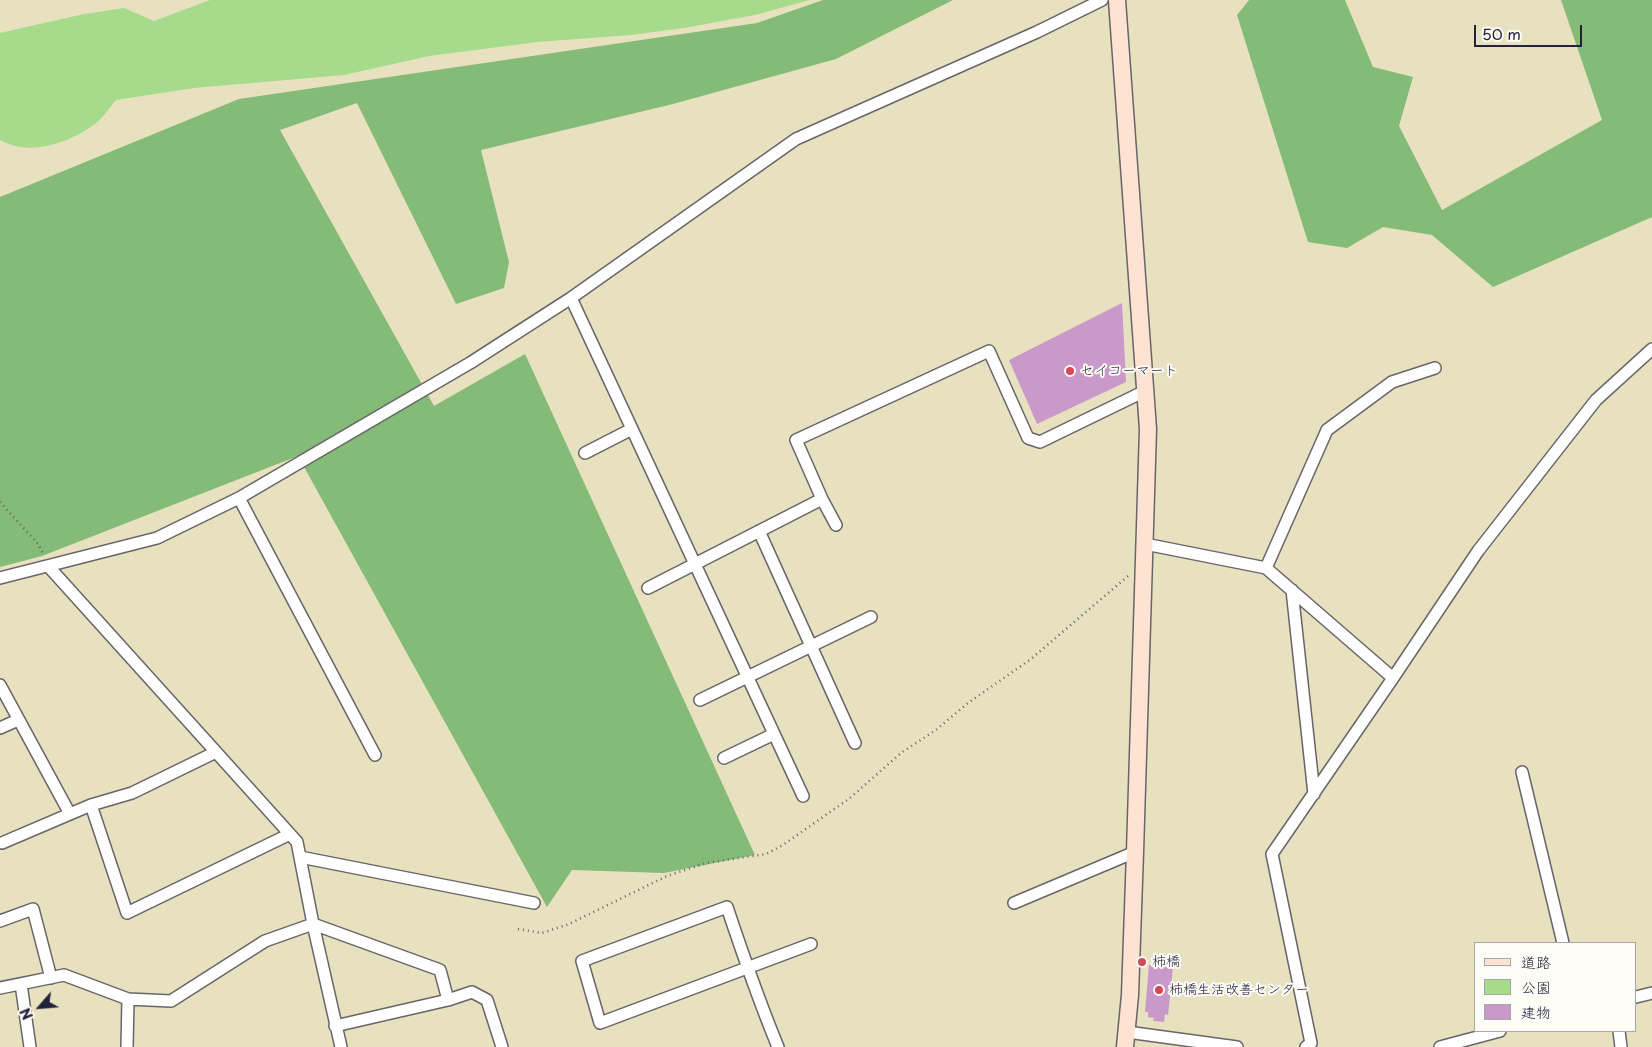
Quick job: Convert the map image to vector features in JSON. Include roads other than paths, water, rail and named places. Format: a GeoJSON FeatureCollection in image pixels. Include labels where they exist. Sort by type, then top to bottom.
{"type":"FeatureCollection","features":[{"type":"Feature","properties":{"kind":"street"},"geometry":{"type":"LineString","coordinates":[[0,578],[157,538],[239,498],[470,363],[571,298],[796,139],[1037,32],[1102,0]]}},
{"type":"Feature","properties":{"kind":"street"},"geometry":{"type":"LineString","coordinates":[[1117,0],[1148,429],[1135,852],[1126,1040],[1237,1047]]}},
{"type":"Feature","properties":{"kind":"street"},"geometry":{"type":"LineString","coordinates":[[571,298],[803,796]]}},
{"type":"Feature","properties":{"kind":"street"},"geometry":{"type":"LineString","coordinates":[[1306,1047],[1311,1043],[1272,854],[1478,551],[1596,400],[1652,349]]}},
{"type":"Feature","properties":{"kind":"street"},"geometry":{"type":"LineString","coordinates":[[836,525],[822,499],[796,440],[988,351],[1028,438],[1040,442],[1145,391]]}},
{"type":"Feature","properties":{"kind":"street"},"geometry":{"type":"LineString","coordinates":[[1266,568],[1327,430],[1392,382],[1435,368]]}},
{"type":"Feature","properties":{"kind":"street"},"geometry":{"type":"LineString","coordinates":[[585,453],[632,429]]}},
{"type":"Feature","properties":{"kind":"street"},"geometry":{"type":"LineString","coordinates":[[239,498],[376,755]]}},
{"type":"Feature","properties":{"kind":"street"},"geometry":{"type":"LineString","coordinates":[[648,588],[822,499]]}},
{"type":"Feature","properties":{"kind":"street"},"geometry":{"type":"LineString","coordinates":[[759,531],[855,743]]}},
{"type":"Feature","properties":{"kind":"street"},"geometry":{"type":"LineString","coordinates":[[1145,544],[1266,568],[1393,678]]}},
{"type":"Feature","properties":{"kind":"street"},"geometry":{"type":"LineString","coordinates":[[49,567],[297,842],[313,924],[341,1047]]}},
{"type":"Feature","properties":{"kind":"street"},"geometry":{"type":"LineString","coordinates":[[1292,590],[1314,794]]}},
{"type":"Feature","properties":{"kind":"street"},"geometry":{"type":"LineString","coordinates":[[700,700],[871,618]]}},
{"type":"Feature","properties":{"kind":"street"},"geometry":{"type":"LineString","coordinates":[[0,685],[70,814]]}},
{"type":"Feature","properties":{"kind":"street"},"geometry":{"type":"LineString","coordinates":[[0,728],[18,720]]}},
{"type":"Feature","properties":{"kind":"street"},"geometry":{"type":"LineString","coordinates":[[724,758],[774,734]]}},
{"type":"Feature","properties":{"kind":"street"},"geometry":{"type":"LineString","coordinates":[[2,843],[91,805],[132,793],[216,752]]}},
{"type":"Feature","properties":{"kind":"street"},"geometry":{"type":"LineString","coordinates":[[1522,772],[1563,942]]}},
{"type":"Feature","properties":{"kind":"street"},"geometry":{"type":"LineString","coordinates":[[91,805],[127,913],[290,834]]}},
{"type":"Feature","properties":{"kind":"street"},"geometry":{"type":"LineString","coordinates":[[1014,903],[1135,852]]}},
{"type":"Feature","properties":{"kind":"street"},"geometry":{"type":"LineString","coordinates":[[300,857],[534,903]]}},
{"type":"Feature","properties":{"kind":"street"},"geometry":{"type":"LineString","coordinates":[[778,1047],[760,1005],[748,969],[727,908],[582,961],[600,1023],[748,969],[811,944]]}},
{"type":"Feature","properties":{"kind":"street"},"geometry":{"type":"LineString","coordinates":[[0,921],[34,909],[51,978]]}},
{"type":"Feature","properties":{"kind":"street"},"geometry":{"type":"LineString","coordinates":[[0,988],[64,975],[128,999],[171,1000],[265,941],[313,924],[440,970],[448,1000]]}},
{"type":"Feature","properties":{"kind":"street"},"geometry":{"type":"LineString","coordinates":[[21,984],[30,1047]]}},
{"type":"Feature","properties":{"kind":"street"},"geometry":{"type":"LineString","coordinates":[[335,1026],[448,1000],[472,992],[487,1000],[502,1047]]}},
{"type":"Feature","properties":{"kind":"street"},"geometry":{"type":"LineString","coordinates":[[1637,997],[1652,993]]}},
{"type":"Feature","properties":{"kind":"street"},"geometry":{"type":"LineString","coordinates":[[127,1047],[128,999]]}},
{"type":"Feature","properties":{"kind":"street"},"geometry":{"type":"LineString","coordinates":[[1440,1047],[1496,1032]]}},
{"type":"Feature","properties":{"kind":"street"},"geometry":{"type":"LineString","coordinates":[[1619,1032],[1621,1047]]}},
{"type":"Feature","properties":{"kind":"place","name":"セイコーマート"},"geometry":{"type":"Point","coordinates":[1070,371]}},
{"type":"Feature","properties":{"kind":"place","name":"柿橋"},"geometry":{"type":"Point","coordinates":[1142,962]}},
{"type":"Feature","properties":{"kind":"place","name":"柿橋生活改善センター"},"geometry":{"type":"Point","coordinates":[1159,990]}}]}
